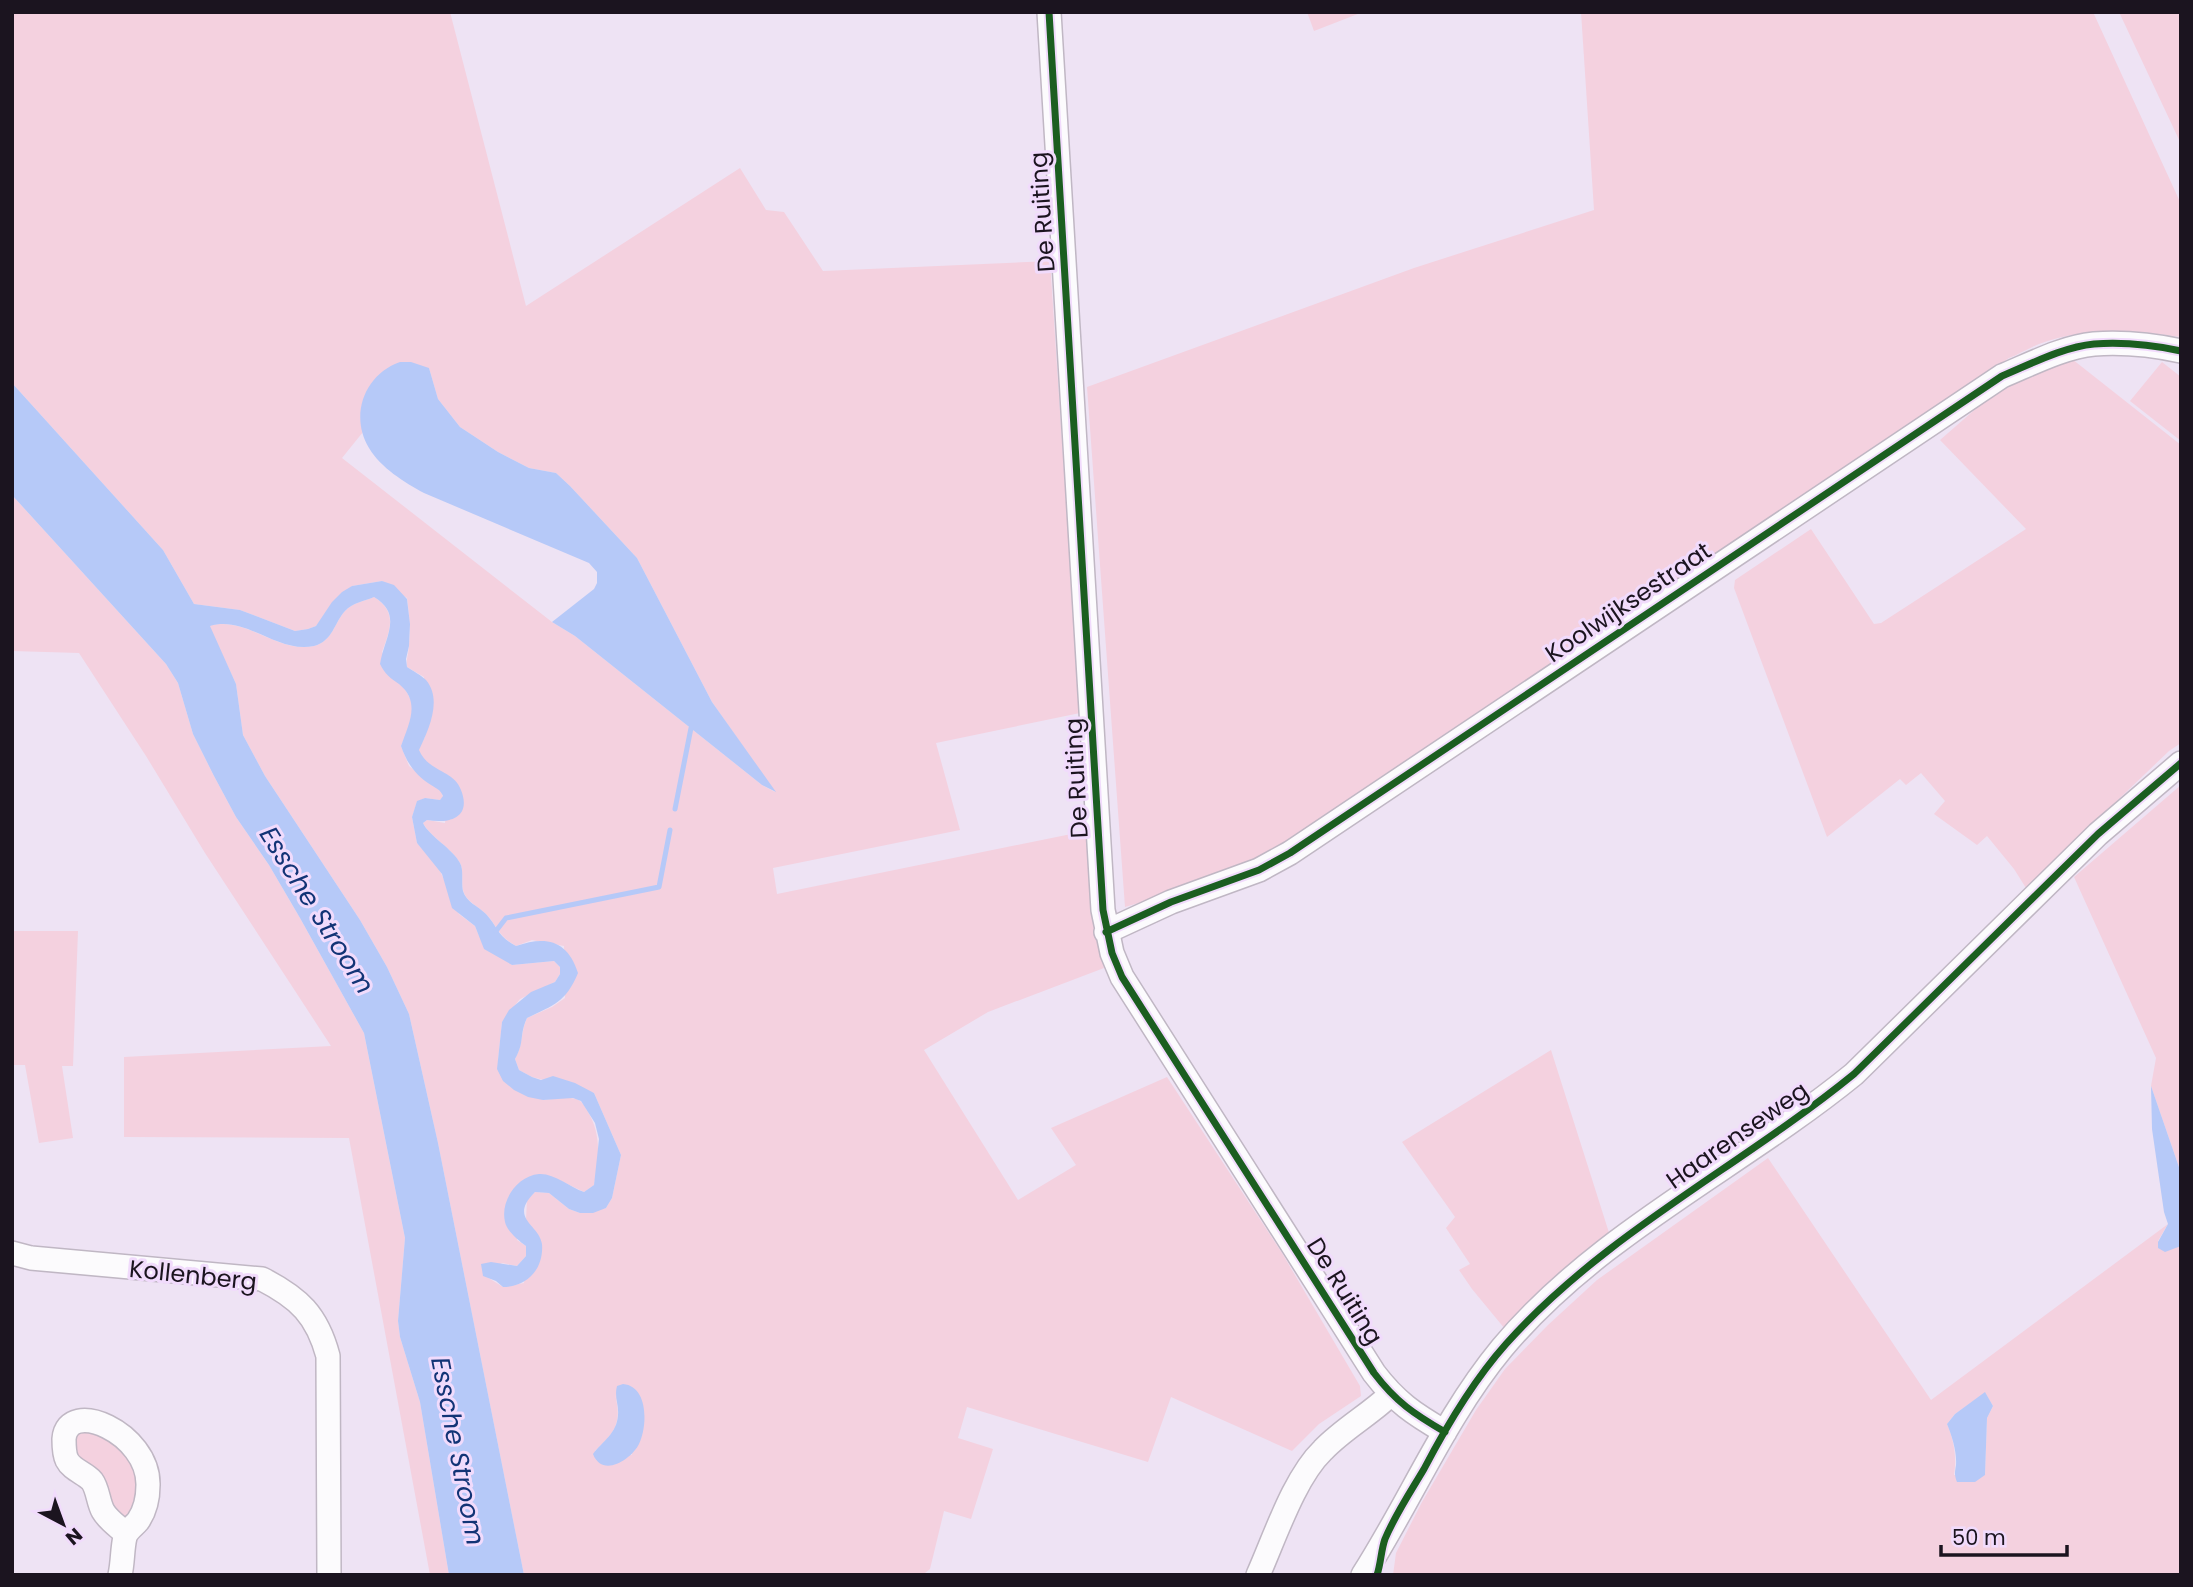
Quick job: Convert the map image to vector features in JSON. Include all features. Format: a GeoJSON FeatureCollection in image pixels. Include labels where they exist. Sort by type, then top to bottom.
{"type":"FeatureCollection","features":[{"type":"Feature","properties":{"kind":"street","name":"De Ruiting"},"geometry":{"type":"LineString","coordinates":[[1049,12],[1106,932],[1122,976],[1374,1373],[1390,1395],[1415,1415],[1445,1432]]}},
{"type":"Feature","properties":{"kind":"street","name":"Koolwijksestraat"},"geometry":{"type":"LineString","coordinates":[[1106,932],[1171,902],[1259,870],[1290,853],[2002,376],[2049,356],[2093,344],[2159,346],[2181,351]]}},
{"type":"Feature","properties":{"kind":"street","name":"Haarenseweg"},"geometry":{"type":"LineString","coordinates":[[1363,1575],[1473,1387],[1503,1347],[1555,1294],[1611,1247],[1811,1108],[1854,1074],[2098,834],[2181,763]]}},
{"type":"Feature","properties":{"kind":"street","name":"Kollenberg"},"geometry":{"type":"LineString","coordinates":[[12,1253],[31,1258],[262,1279],[286,1292],[311,1315],[322,1334],[328,1356],[329,1575]]}},
{"type":"Feature","properties":{"kind":"street"},"geometry":{"type":"LineString","coordinates":[[1258,1575],[1308,1467],[1349,1426],[1390,1395]]}},
{"type":"Feature","properties":{"kind":"street"},"geometry":{"type":"LineString","coordinates":[[120,1575],[126,1534],[145,1509],[148,1484],[146,1470],[137,1451],[114,1429],[96,1421],[74,1423],[64,1436],[68,1462],[92,1481],[103,1512],[126,1534]]}},
{"type":"Feature","properties":{"kind":"shaded area"},"geometry":{"type":"Polygon","coordinates":[[[12,12],[450,12],[526,306],[740,168],[766,210],[784,212],[823,271],[1050,261],[1080,713],[936,743],[960,830],[773,868],[777,894],[1086,831],[1094,923],[1104,968],[988,1012],[924,1050],[1018,1200],[1076,1165],[1051,1128],[1167,1077],[1282,1253],[1360,1386],[1361,1396],[1319,1424],[1292,1451],[1171,1397],[1148,1462],[967,1407],[958,1438],[993,1449],[971,1519],[944,1511],[930,1569],[925,1573],[524,1575],[438,1143],[409,1014],[387,967],[360,920],[265,776],[243,735],[236,684],[209,626],[236,626],[287,645],[314,646],[329,636],[341,616],[351,606],[374,597],[382,603],[390,622],[382,652],[413,707],[411,722],[401,746],[409,766],[441,791],[443,797],[440,800],[425,798],[417,802],[412,817],[417,843],[438,866],[459,914],[475,926],[479,936],[512,965],[554,961],[560,967],[560,974],[555,982],[520,999],[502,1022],[498,1060],[543,1100],[572,1098],[584,1105],[592,1119],[597,1138],[598,1156],[594,1185],[584,1192],[559,1180],[531,1176],[517,1240],[526,1246],[526,1256],[517,1266],[502,1263],[487,1277],[503,1287],[524,1283],[531,1228],[526,1220],[527,1200],[535,1192],[549,1193],[569,1209],[580,1213],[606,1208],[612,1198],[621,1155],[594,1093],[532,1077],[519,1070],[515,1059],[527,1018],[565,998],[564,946],[532,940],[516,946],[505,939],[486,914],[467,898],[463,890],[460,863],[423,823],[427,820],[445,823],[449,776],[431,766],[418,750],[425,737],[424,677],[407,667],[410,633],[407,598],[382,581],[352,586],[316,626],[295,631],[240,610],[194,604],[163,550],[12,383],[12,12]],[[429,368],[362,429],[363,432],[342,458],[552,622],[575,636],[762,785],[775,792],[712,702],[637,558],[556,473],[529,468],[460,427],[438,399],[429,368]],[[615,1394],[618,1412],[616,1426],[595,1451],[632,1455],[615,1394]]]}},
{"type":"Feature","properties":{"kind":"shaded area"},"geometry":{"type":"Polygon","coordinates":[[[1307,12],[1363,12],[1314,31],[1307,12]]]}},
{"type":"Feature","properties":{"kind":"shaded area"},"geometry":{"type":"Polygon","coordinates":[[[1581,12],[2093,12],[2181,204],[2181,337],[2091,332],[2039,344],[2009,358],[1259,876],[1173,893],[1125,907],[1087,387],[1414,268],[1594,210],[1581,12]]]}},
{"type":"Feature","properties":{"kind":"shaded area"},"geometry":{"type":"Polygon","coordinates":[[[2119,12],[2181,12],[2181,144],[2119,12]]]}},
{"type":"Feature","properties":{"kind":"shaded area"},"geometry":{"type":"Polygon","coordinates":[[[2072,359],[2181,445],[2181,743],[2169,751],[2026,888],[1987,836],[1977,845],[1934,814],[1945,801],[1921,773],[1906,785],[1900,779],[1827,837],[1734,588],[1735,580],[1811,529],[1874,624],[1881,623],[2026,529],[1940,440],[1995,392],[2072,359]]]}},
{"type":"Feature","properties":{"kind":"shaded area"},"geometry":{"type":"Polygon","coordinates":[[[2162,362],[2181,377],[2181,441],[2130,401],[2162,362]]]}},
{"type":"Feature","properties":{"kind":"shaded area"},"geometry":{"type":"Polygon","coordinates":[[[12,495],[166,664],[178,683],[193,734],[236,817],[269,865],[364,1033],[405,1238],[398,1321],[400,1337],[420,1402],[449,1575],[430,1575],[349,1138],[124,1137],[124,1057],[331,1046],[79,653],[12,651],[12,495]]]}},
{"type":"Feature","properties":{"kind":"shaded area"},"geometry":{"type":"Polygon","coordinates":[[[2181,785],[2181,1173],[2151,1086],[2156,1058],[2074,877],[2181,785]]]}},
{"type":"Feature","properties":{"kind":"shaded area"},"geometry":{"type":"Polygon","coordinates":[[[12,931],[78,931],[73,1066],[62,1066],[73,1138],[39,1143],[25,1065],[12,1065],[12,931]]]}},
{"type":"Feature","properties":{"kind":"shaded area"},"geometry":{"type":"Polygon","coordinates":[[[1551,1050],[1611,1239],[1505,1329],[1459,1270],[1470,1264],[1446,1228],[1455,1217],[1402,1142],[1551,1050]]]}},
{"type":"Feature","properties":{"kind":"shaded area"},"geometry":{"type":"Polygon","coordinates":[[[1768,1158],[1931,1400],[2168,1224],[2158,1241],[2174,1248],[2181,1246],[2181,1575],[1393,1575],[1396,1553],[1422,1502],[1476,1410],[1505,1369],[1597,1280],[1768,1158]],[[1985,1393],[1955,1414],[1947,1424],[1954,1449],[1954,1475],[1985,1475],[1987,1418],[1993,1406],[1985,1393]]]}},
{"type":"Feature","properties":{"kind":"shaded area"},"geometry":{"type":"Polygon","coordinates":[[[75,1429],[114,1436],[140,1471],[134,1514],[123,1521],[79,1458],[76,1445],[70,1441],[75,1429]]]}},
{"type":"Feature","properties":{"kind":"water"},"geometry":{"type":"Polygon","coordinates":[[[400,362],[411,362],[429,368],[438,399],[460,427],[529,468],[556,473],[637,558],[712,702],[776,792],[762,785],[575,636],[552,622],[594,589],[597,572],[589,563],[424,493],[380,462],[363,435],[361,409],[364,397],[378,376],[400,362]]]}},
{"type":"Feature","properties":{"kind":"water","name":"Essche Stroom"},"geometry":{"type":"Polygon","coordinates":[[[12,383],[163,550],[194,604],[240,610],[295,631],[316,626],[332,602],[352,586],[382,581],[394,585],[407,599],[410,624],[407,667],[426,680],[433,697],[432,715],[419,750],[428,763],[458,783],[464,799],[461,813],[456,817],[443,821],[427,820],[423,823],[460,863],[463,891],[467,898],[486,914],[505,939],[516,946],[537,941],[555,943],[562,947],[574,962],[578,973],[564,997],[527,1018],[515,1059],[519,1070],[532,1077],[541,1080],[553,1076],[594,1093],[621,1155],[612,1198],[606,1208],[593,1213],[580,1213],[569,1209],[549,1193],[535,1192],[524,1209],[527,1221],[540,1237],[540,1261],[537,1269],[526,1280],[503,1287],[483,1276],[481,1264],[491,1262],[517,1266],[526,1256],[526,1246],[510,1232],[505,1222],[505,1206],[517,1185],[531,1176],[545,1174],[584,1192],[594,1185],[599,1139],[595,1123],[581,1101],[573,1098],[543,1100],[528,1097],[503,1081],[497,1069],[502,1022],[509,1010],[531,992],[555,982],[560,974],[560,967],[554,961],[512,965],[484,949],[475,926],[452,908],[442,874],[417,843],[412,817],[417,801],[425,798],[440,800],[443,796],[416,773],[401,746],[410,721],[411,705],[406,691],[388,676],[380,664],[390,628],[388,611],[383,604],[374,597],[351,606],[341,616],[329,636],[314,646],[288,645],[236,626],[210,626],[236,684],[243,735],[265,776],[360,920],[387,967],[409,1014],[438,1143],[524,1575],[449,1575],[420,1402],[400,1337],[398,1321],[405,1238],[364,1033],[300,918],[269,865],[236,817],[214,776],[193,734],[178,683],[166,664],[12,495],[12,383]]]}},
{"type":"Feature","properties":{"kind":"water"},"geometry":{"type":"Polygon","coordinates":[[[2151,1086],[2181,1173],[2181,1246],[2165,1252],[2158,1248],[2158,1242],[2168,1224],[2152,1129],[2151,1086]]]}},
{"type":"Feature","properties":{"kind":"water"},"geometry":{"type":"Polygon","coordinates":[[[617,1386],[631,1386],[641,1399],[644,1408],[642,1436],[630,1456],[616,1464],[603,1465],[593,1454],[615,1427],[618,1411],[616,1390],[617,1386]]]}},
{"type":"Feature","properties":{"kind":"water"},"geometry":{"type":"Polygon","coordinates":[[[1985,1392],[1993,1406],[1987,1418],[1985,1475],[1975,1482],[1957,1482],[1955,1449],[1947,1424],[1955,1414],[1985,1392]]]}},
{"type":"Feature","properties":{"kind":"waterway"},"geometry":{"type":"LineString","coordinates":[[675,809],[691,728]]}},
{"type":"Feature","properties":{"kind":"waterway"},"geometry":{"type":"LineString","coordinates":[[496,931],[506,918],[659,887],[670,830]]}},
{"type":"Feature","properties":{"kind":"cycle path"},"geometry":{"type":"LineString","coordinates":[[1049,12],[1103,910],[1112,953],[1122,977],[1374,1373],[1406,1407],[1445,1432]]}},
{"type":"Feature","properties":{"kind":"cycle path"},"geometry":{"type":"LineString","coordinates":[[1106,932],[1171,902],[1259,870],[1290,853],[2002,376],[2059,352],[2094,344],[2138,344],[2181,351]]}},
{"type":"Feature","properties":{"kind":"cycle path"},"geometry":{"type":"LineString","coordinates":[[1377,1575],[1389,1530],[1461,1404],[1494,1358],[1545,1304],[1630,1234],[1854,1074],[2098,834],[2181,763]]}}]}
